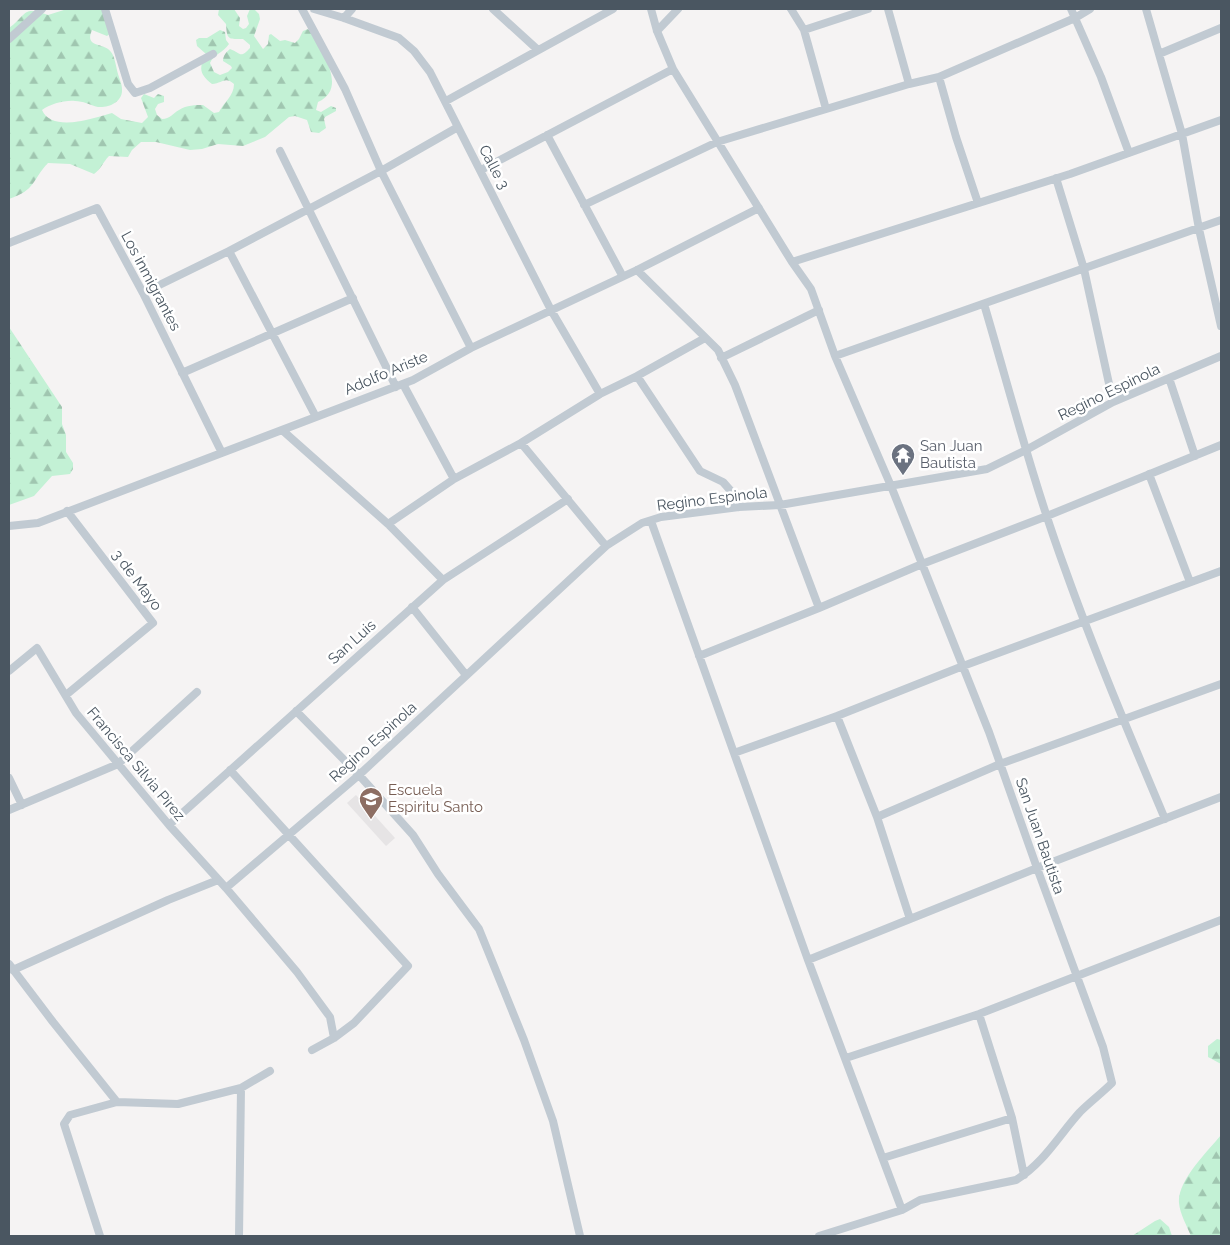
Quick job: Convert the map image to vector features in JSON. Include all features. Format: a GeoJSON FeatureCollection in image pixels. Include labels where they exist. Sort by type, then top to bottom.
{"type":"FeatureCollection","features":[{"type":"Feature","properties":{"kind":"street"},"geometry":{"type":"LineString","coordinates":[[9,39],[42,9]]}},
{"type":"Feature","properties":{"kind":"street"},"geometry":{"type":"LineString","coordinates":[[105,9],[128,84],[135,93],[150,88],[213,54]]}},
{"type":"Feature","properties":{"kind":"street"},"geometry":{"type":"LineString","coordinates":[[302,9],[345,89],[380,171],[471,348]]}},
{"type":"Feature","properties":{"kind":"street","name":"Calle 3"},"geometry":{"type":"LineString","coordinates":[[314,9],[399,38],[414,51],[430,72],[552,310],[600,394]]}},
{"type":"Feature","properties":{"kind":"street"},"geometry":{"type":"LineString","coordinates":[[344,18],[352,9]]}},
{"type":"Feature","properties":{"kind":"street"},"geometry":{"type":"LineString","coordinates":[[493,9],[538,50]]}},
{"type":"Feature","properties":{"kind":"street"},"geometry":{"type":"LineString","coordinates":[[446,101],[613,9]]}},
{"type":"Feature","properties":{"kind":"street","name":"San Juan Bautista"},"geometry":{"type":"LineString","coordinates":[[651,9],[657,30],[673,69],[792,262],[811,289],[835,356],[891,486],[964,666],[1103,1047],[1112,1083],[1081,1111],[1042,1159],[1024,1175]]}},
{"type":"Feature","properties":{"kind":"street"},"geometry":{"type":"LineString","coordinates":[[657,30],[678,9]]}},
{"type":"Feature","properties":{"kind":"street"},"geometry":{"type":"LineString","coordinates":[[791,9],[804,30],[826,109]]}},
{"type":"Feature","properties":{"kind":"street"},"geometry":{"type":"LineString","coordinates":[[804,30],[868,9]]}},
{"type":"Feature","properties":{"kind":"street"},"geometry":{"type":"LineString","coordinates":[[888,9],[909,84]]}},
{"type":"Feature","properties":{"kind":"street"},"geometry":{"type":"LineString","coordinates":[[1071,9],[1101,77],[1129,153]]}},
{"type":"Feature","properties":{"kind":"street"},"geometry":{"type":"LineString","coordinates":[[584,205],[717,142],[909,84],[939,77],[1074,18],[1090,9]]}},
{"type":"Feature","properties":{"kind":"street"},"geometry":{"type":"LineString","coordinates":[[1146,9],[1182,134],[1199,229],[1221,326]]}},
{"type":"Feature","properties":{"kind":"street"},"geometry":{"type":"LineString","coordinates":[[1159,54],[1221,28]]}},
{"type":"Feature","properties":{"kind":"street"},"geometry":{"type":"LineString","coordinates":[[481,170],[673,69]]}},
{"type":"Feature","properties":{"kind":"street"},"geometry":{"type":"LineString","coordinates":[[939,77],[956,137],[978,203]]}},
{"type":"Feature","properties":{"kind":"street"},"geometry":{"type":"LineString","coordinates":[[792,262],[1056,178],[1221,120]]}},
{"type":"Feature","properties":{"kind":"street"},"geometry":{"type":"LineString","coordinates":[[143,293],[308,209],[458,127]]}},
{"type":"Feature","properties":{"kind":"street"},"geometry":{"type":"LineString","coordinates":[[546,135],[622,276]]}},
{"type":"Feature","properties":{"kind":"street"},"geometry":{"type":"LineString","coordinates":[[280,151],[353,298],[454,479]]}},
{"type":"Feature","properties":{"kind":"street"},"geometry":{"type":"LineString","coordinates":[[1056,178],[1084,269],[1113,402]]}},
{"type":"Feature","properties":{"kind":"street","name":"Los inmigrantes"},"geometry":{"type":"LineString","coordinates":[[9,243],[97,208],[143,293],[222,453]]}},
{"type":"Feature","properties":{"kind":"street","name":"Adolfo Ariste"},"geometry":{"type":"LineString","coordinates":[[9,526],[38,523],[413,380],[471,348],[637,270],[759,208]]}},
{"type":"Feature","properties":{"kind":"street"},"geometry":{"type":"LineString","coordinates":[[835,356],[1221,220]]}},
{"type":"Feature","properties":{"kind":"street"},"geometry":{"type":"LineString","coordinates":[[229,250],[316,417]]}},
{"type":"Feature","properties":{"kind":"street"},"geometry":{"type":"LineString","coordinates":[[637,270],[718,350],[735,385],[818,608]]}},
{"type":"Feature","properties":{"kind":"street"},"geometry":{"type":"LineString","coordinates":[[182,373],[353,298]]}},
{"type":"Feature","properties":{"kind":"street"},"geometry":{"type":"LineString","coordinates":[[984,304],[1026,450],[1065,569],[1123,720],[1166,819]]}},
{"type":"Feature","properties":{"kind":"street"},"geometry":{"type":"LineString","coordinates":[[722,358],[819,310]]}},
{"type":"Feature","properties":{"kind":"street"},"geometry":{"type":"LineString","coordinates":[[388,524],[454,479],[521,443],[600,394],[637,376],[705,338]]}},
{"type":"Feature","properties":{"kind":"street","name":"Regino Espinola"},"geometry":{"type":"LineString","coordinates":[[226,888],[359,775],[606,546],[626,532],[661,517],[780,505],[987,470],[1113,402],[1221,356]]}},
{"type":"Feature","properties":{"kind":"street"},"geometry":{"type":"LineString","coordinates":[[637,376],[700,471],[723,482],[730,490],[739,508]]}},
{"type":"Feature","properties":{"kind":"street"},"geometry":{"type":"LineString","coordinates":[[1168,378],[1195,456]]}},
{"type":"Feature","properties":{"kind":"street"},"geometry":{"type":"LineString","coordinates":[[282,430],[388,524],[443,580]]}},
{"type":"Feature","properties":{"kind":"street"},"geometry":{"type":"LineString","coordinates":[[521,443],[606,546]]}},
{"type":"Feature","properties":{"kind":"street"},"geometry":{"type":"LineString","coordinates":[[699,656],[922,564],[1047,516],[1221,445]]}},
{"type":"Feature","properties":{"kind":"street"},"geometry":{"type":"LineString","coordinates":[[1149,474],[1190,582]]}},
{"type":"Feature","properties":{"kind":"street","name":"San Luis"},"geometry":{"type":"LineString","coordinates":[[169,825],[443,580],[568,499]]}},
{"type":"Feature","properties":{"kind":"street","name":"3 de Mayo"},"geometry":{"type":"LineString","coordinates":[[66,695],[153,623],[67,511]]}},
{"type":"Feature","properties":{"kind":"street"},"geometry":{"type":"LineString","coordinates":[[650,521],[808,960],[902,1210]]}},
{"type":"Feature","properties":{"kind":"street"},"geometry":{"type":"LineString","coordinates":[[734,753],[1221,571]]}},
{"type":"Feature","properties":{"kind":"street"},"geometry":{"type":"LineString","coordinates":[[412,607],[466,675]]}},
{"type":"Feature","properties":{"kind":"street","name":"Francisca Silvia Pirez"},"geometry":{"type":"LineString","coordinates":[[9,671],[37,648],[76,713],[169,825],[226,888],[303,979],[330,1017],[334,1038]]}},
{"type":"Feature","properties":{"kind":"street"},"geometry":{"type":"LineString","coordinates":[[878,817],[1000,764],[1221,684]]}},
{"type":"Feature","properties":{"kind":"street"},"geometry":{"type":"LineString","coordinates":[[9,810],[118,764],[197,692]]}},
{"type":"Feature","properties":{"kind":"street"},"geometry":{"type":"LineString","coordinates":[[296,711],[359,775],[413,834],[438,874],[479,929],[524,1040],[554,1121],[580,1236]]}},
{"type":"Feature","properties":{"kind":"street"},"geometry":{"type":"LineString","coordinates":[[837,716],[878,817],[910,918]]}},
{"type":"Feature","properties":{"kind":"street"},"geometry":{"type":"LineString","coordinates":[[230,770],[408,966],[354,1024],[312,1050]]}},
{"type":"Feature","properties":{"kind":"street"},"geometry":{"type":"LineString","coordinates":[[9,778],[22,805]]}},
{"type":"Feature","properties":{"kind":"street"},"geometry":{"type":"LineString","coordinates":[[808,960],[910,918],[1221,797]]}},
{"type":"Feature","properties":{"kind":"street"},"geometry":{"type":"LineString","coordinates":[[117,1102],[11,967],[218,880]]}},
{"type":"Feature","properties":{"kind":"street"},"geometry":{"type":"LineString","coordinates":[[846,1058],[979,1014],[1221,920]]}},
{"type":"Feature","properties":{"kind":"street"},"geometry":{"type":"LineString","coordinates":[[819,1236],[902,1210],[920,1200],[1016,1180],[1024,1175],[1012,1118],[979,1014]]}},
{"type":"Feature","properties":{"kind":"street"},"geometry":{"type":"LineString","coordinates":[[100,1236],[64,1124],[70,1116],[117,1102],[178,1104],[241,1088],[270,1071]]}},
{"type":"Feature","properties":{"kind":"street"},"geometry":{"type":"LineString","coordinates":[[239,1236],[241,1088]]}},
{"type":"Feature","properties":{"kind":"street"},"geometry":{"type":"LineString","coordinates":[[884,1158],[1012,1118]]}},
{"type":"Feature","properties":{"kind":"shaded area","name":"Escuela Espiritu Santo"},"geometry":{"type":"Polygon","coordinates":[[[356,795],[395,838],[386,846],[347,803],[356,795]]]}},
{"type":"Feature","properties":{"kind":"green space"},"geometry":{"type":"Polygon","coordinates":[[[67,9],[102,9],[112,32],[107,36],[92,30],[90,36],[93,43],[108,49],[112,54],[122,85],[122,94],[118,101],[107,106],[98,107],[71,101],[53,104],[42,110],[47,117],[55,121],[74,122],[112,113],[121,119],[142,123],[148,117],[141,98],[144,94],[154,98],[158,94],[164,96],[164,102],[158,104],[155,109],[157,115],[162,119],[169,117],[182,108],[191,106],[203,105],[214,113],[219,112],[231,95],[234,84],[226,80],[212,84],[205,77],[201,67],[206,54],[197,46],[196,40],[207,38],[220,30],[225,32],[226,40],[229,44],[210,63],[214,72],[220,75],[232,68],[223,61],[227,51],[230,49],[242,54],[250,48],[250,45],[243,39],[229,38],[226,24],[218,15],[219,9],[234,9],[240,18],[239,26],[243,29],[249,24],[247,16],[250,9],[254,9],[259,14],[260,19],[254,36],[263,49],[268,44],[269,35],[271,34],[280,41],[285,40],[295,43],[303,31],[308,29],[326,60],[332,79],[331,88],[327,96],[318,102],[316,110],[321,112],[331,106],[336,108],[336,111],[325,117],[326,128],[319,133],[311,132],[307,120],[295,116],[289,117],[265,137],[243,146],[218,144],[202,149],[190,150],[156,142],[141,142],[132,150],[128,157],[109,156],[94,174],[70,164],[48,163],[29,188],[18,196],[9,199],[9,28],[29,11],[48,15],[67,9]]]}},
{"type":"Feature","properties":{"kind":"green space"},"geometry":{"type":"Polygon","coordinates":[[[9,327],[62,407],[62,424],[66,435],[66,452],[73,463],[73,469],[70,474],[52,476],[34,496],[9,505],[9,327]]]}},
{"type":"Feature","properties":{"kind":"green space"},"geometry":{"type":"Polygon","coordinates":[[[1217,1039],[1221,1040],[1221,1064],[1208,1057],[1208,1046],[1217,1039]]]}},
{"type":"Feature","properties":{"kind":"green space"},"geometry":{"type":"Polygon","coordinates":[[[1221,1135],[1221,1236],[1191,1236],[1181,1211],[1179,1203],[1180,1194],[1194,1167],[1221,1135]]]}},
{"type":"Feature","properties":{"kind":"green space"},"geometry":{"type":"Polygon","coordinates":[[[1160,1219],[1169,1227],[1172,1236],[1132,1236],[1155,1221],[1160,1219]]]}},
{"type":"Feature","properties":{"kind":"place","name":"San Juan Bautista"},"geometry":{"type":"Point","coordinates":[903,476]}},
{"type":"Feature","properties":{"kind":"place","name":"Escuela Espiritu Santo"},"geometry":{"type":"Point","coordinates":[371,820]}}]}
